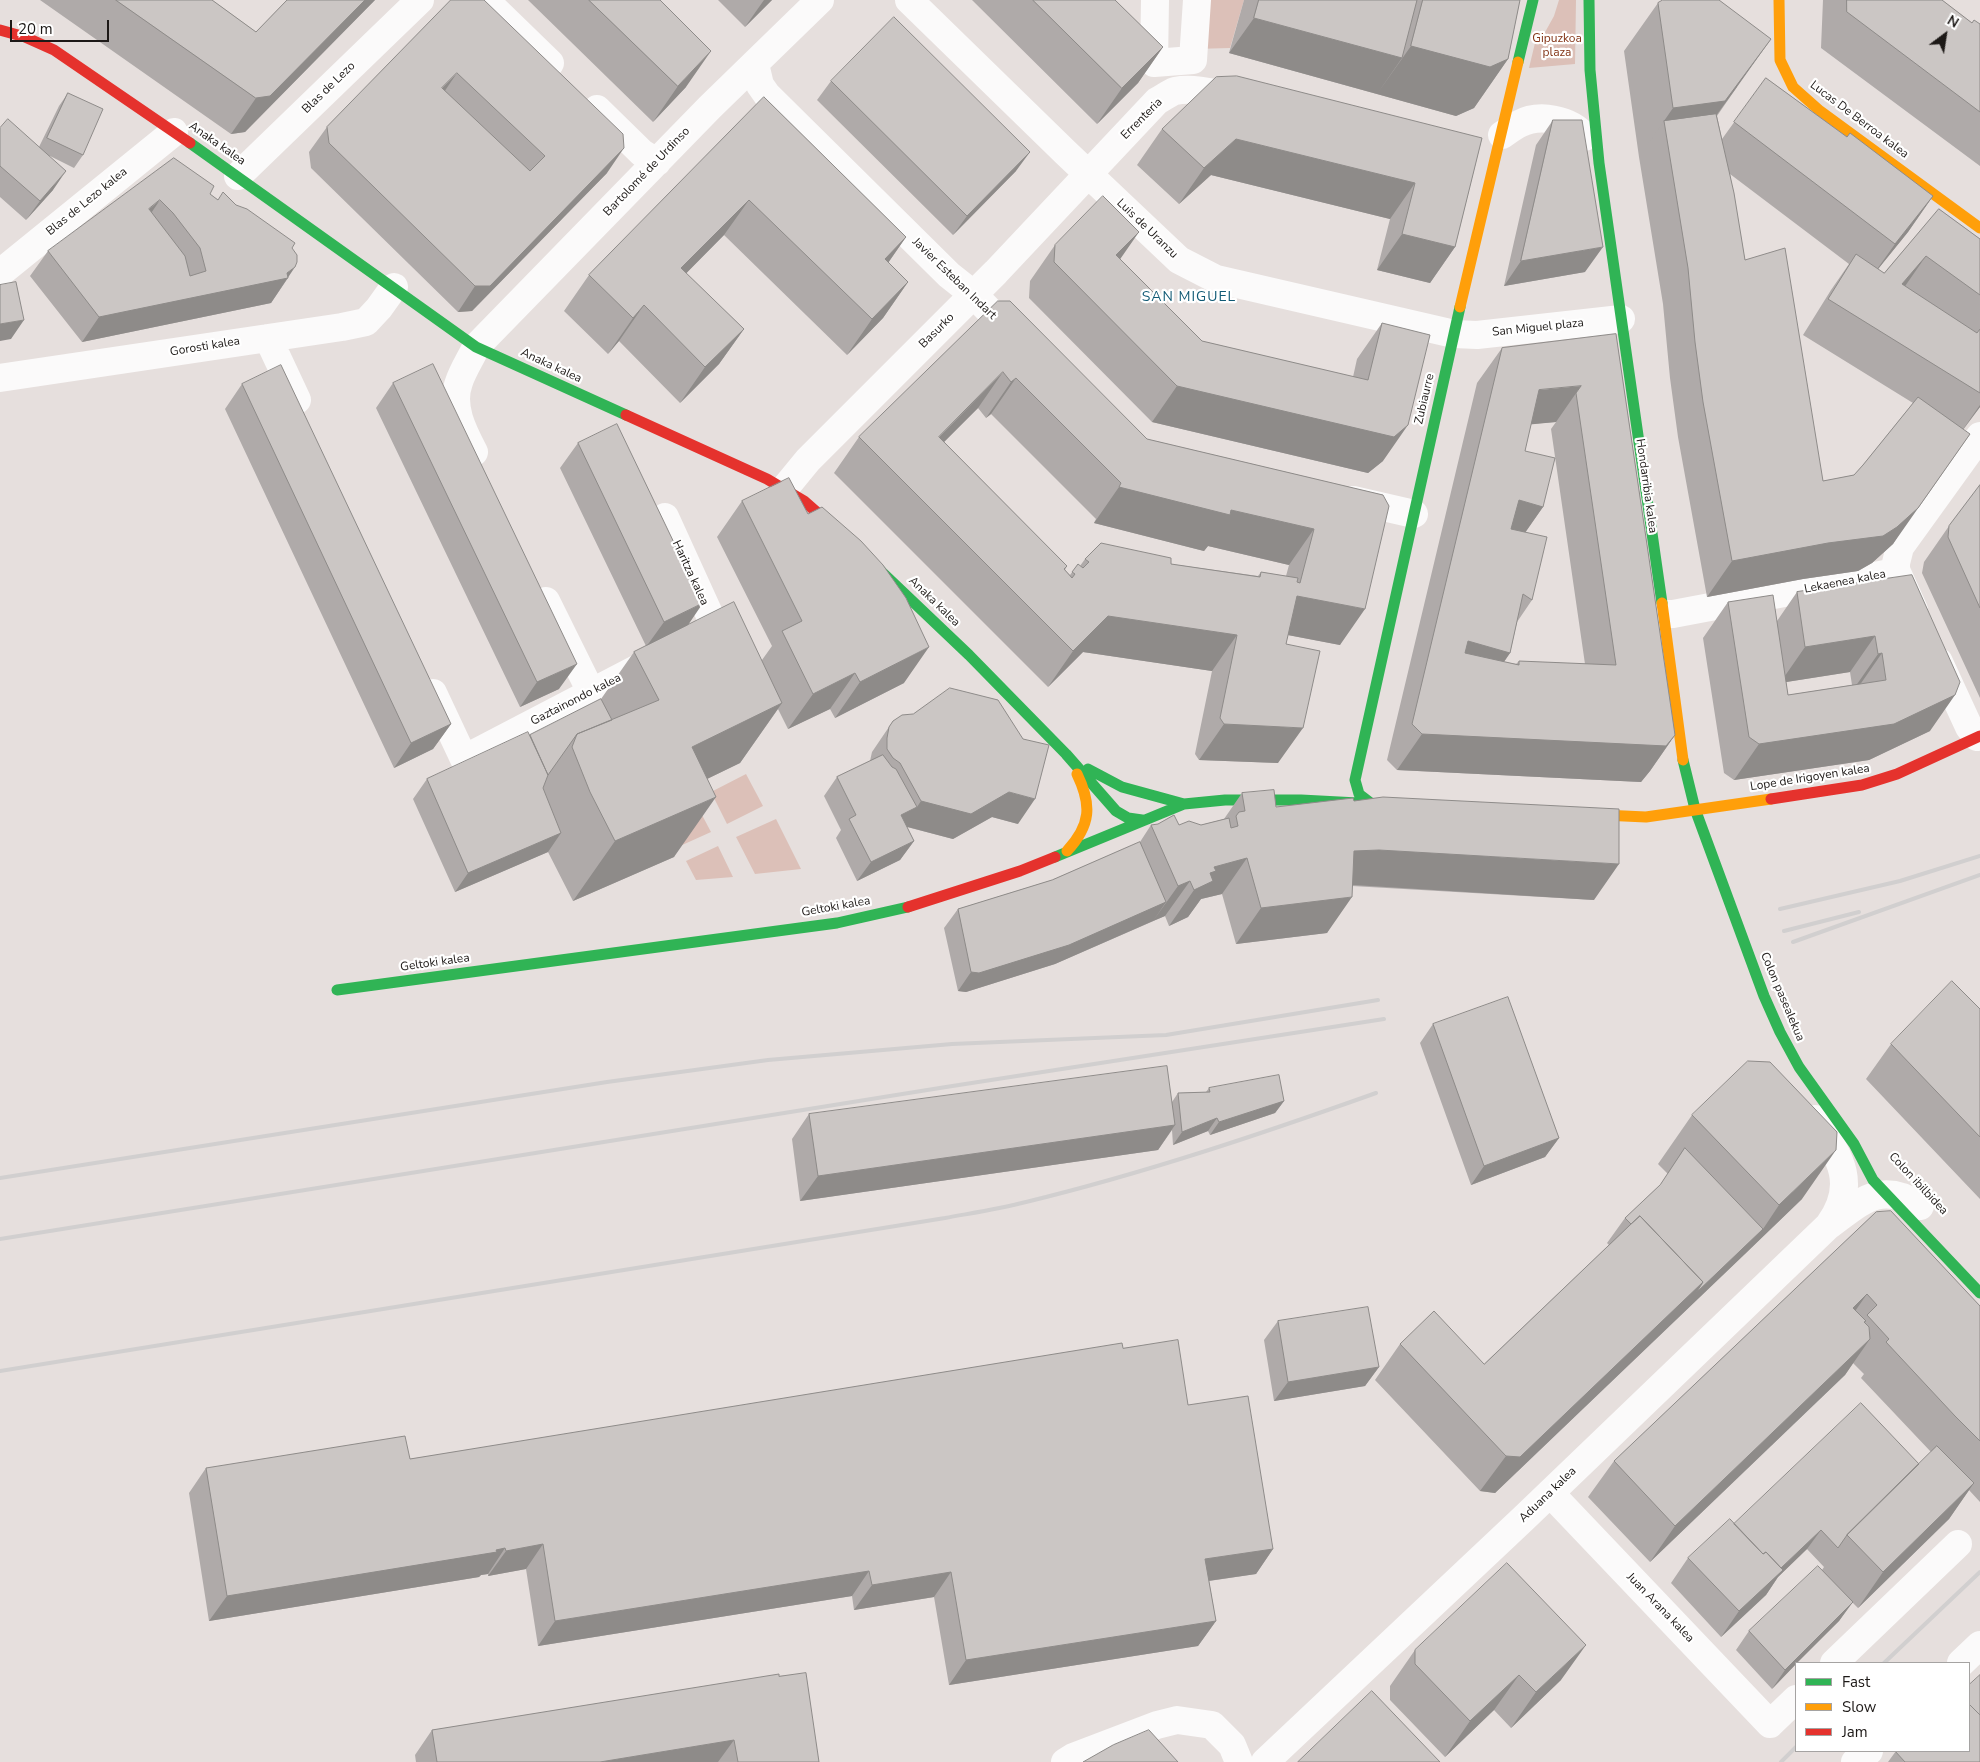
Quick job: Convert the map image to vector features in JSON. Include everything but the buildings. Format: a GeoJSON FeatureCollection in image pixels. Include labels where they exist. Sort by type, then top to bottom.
{"type":"FeatureCollection","features":[{"type":"Feature","properties":{"kind":"street","name":"Blas de Lezo"},"geometry":{"type":"LineString","coordinates":[[238,176],[420,0]]}},
{"type":"Feature","properties":{"kind":"street"},"geometry":{"type":"LineString","coordinates":[[485,0],[642,153],[656,162]]}},
{"type":"Feature","properties":{"kind":"street","name":"Bartolomé de Urdinso"},"geometry":{"type":"LineString","coordinates":[[485,474],[459,422],[457,403],[458,383],[476,347],[710,107],[820,0]]}},
{"type":"Feature","properties":{"kind":"street","name":"Luis de Uranzu"},"geometry":{"type":"LineString","coordinates":[[909,0],[1179,260],[1216,279],[1454,334]]}},
{"type":"Feature","properties":{"kind":"street"},"geometry":{"type":"LineString","coordinates":[[1155,0],[1154,63],[1193,60],[1197,0]]}},
{"type":"Feature","properties":{"kind":"street"},"geometry":{"type":"LineString","coordinates":[[1530,13],[1538,13],[1545,0]]}},
{"type":"Feature","properties":{"kind":"street","name":"Hondarribia kalea"},"geometry":{"type":"LineString","coordinates":[[1589,0],[1590,70],[1599,163],[1684,765],[1695,810]]}},
{"type":"Feature","properties":{"kind":"street","name":"Lucas De Berroa kalea"},"geometry":{"type":"LineString","coordinates":[[1779,0],[1780,60],[1793,87],[1820,111],[1980,228]]}},
{"type":"Feature","properties":{"kind":"street","name":"Zubiaurre"},"geometry":{"type":"LineString","coordinates":[[1355,780],[1454,334],[1482,168],[1502,135],[1513,80],[1530,13]]}},
{"type":"Feature","properties":{"kind":"street","name":"Anaka kalea"},"geometry":{"type":"LineString","coordinates":[[0,30],[25,37],[54,50],[238,176],[476,347],[785,488],[810,506],[873,562],[1066,754],[1116,811],[1125,807]]}},
{"type":"Feature","properties":{"kind":"street","name":"Javier Esteban Indart"},"geometry":{"type":"LineString","coordinates":[[756,64],[760,85],[767,95],[949,275],[973,294],[1029,351]]}},
{"type":"Feature","properties":{"kind":"street","name":"Errenteria"},"geometry":{"type":"LineString","coordinates":[[1089,174],[1157,101],[1173,92],[1187,90],[1210,92],[1256,103]]}},
{"type":"Feature","properties":{"kind":"street","name":"Hondarribia kalea"},"geometry":{"type":"LineString","coordinates":[[1502,135],[1520,123],[1534,119],[1549,119],[1566,123],[1582,134],[1599,163]]}},
{"type":"Feature","properties":{"kind":"street","name":"Blas de Lezo kalea"},"geometry":{"type":"LineString","coordinates":[[0,273],[174,132]]}},
{"type":"Feature","properties":{"kind":"street","name":"Basurko"},"geometry":{"type":"LineString","coordinates":[[785,488],[808,460],[1089,174]]}},
{"type":"Feature","properties":{"kind":"street","name":"Gorosti kalea"},"geometry":{"type":"LineString","coordinates":[[0,378],[366,322],[380,308],[394,287]]}},
{"type":"Feature","properties":{"kind":"street","name":"San Miguel plaza"},"geometry":{"type":"LineString","coordinates":[[1454,334],[1477,335],[1621,319]]}},
{"type":"Feature","properties":{"kind":"street"},"geometry":{"type":"LineString","coordinates":[[268,338],[309,426]]}},
{"type":"Feature","properties":{"kind":"street","name":"Lekaenea kalea"},"geometry":{"type":"LineString","coordinates":[[1664,614],[1673,614],[1890,574],[1896,570],[1900,547],[1980,436]]}},
{"type":"Feature","properties":{"kind":"street"},"geometry":{"type":"LineString","coordinates":[[1327,494],[1414,514]]}},
{"type":"Feature","properties":{"kind":"street","name":"Haritza kalea"},"geometry":{"type":"LineString","coordinates":[[665,517],[716,629]]}},
{"type":"Feature","properties":{"kind":"street"},"geometry":{"type":"LineString","coordinates":[[1896,570],[1969,727],[1979,737]]}},
{"type":"Feature","properties":{"kind":"street"},"geometry":{"type":"LineString","coordinates":[[536,579],[591,692]]}},
{"type":"Feature","properties":{"kind":"street","name":"Gaztainondo kalea"},"geometry":{"type":"LineString","coordinates":[[422,669],[464,758],[716,629]]}},
{"type":"Feature","properties":{"kind":"street","name":"Lope de Irigoyen kalea"},"geometry":{"type":"LineString","coordinates":[[1695,810],[1862,785],[1897,774],[1979,737]]}},
{"type":"Feature","properties":{"kind":"street","name":"Anaka kalea"},"geometry":{"type":"LineString","coordinates":[[1066,754],[1112,782],[1153,797],[1184,804]]}},
{"type":"Feature","properties":{"kind":"street","name":"Anaka kalea"},"geometry":{"type":"LineString","coordinates":[[1066,754],[1088,799],[1088,810],[1082,833],[1067,851]]}},
{"type":"Feature","properties":{"kind":"street"},"geometry":{"type":"LineString","coordinates":[[1676,786],[1684,765]]}},
{"type":"Feature","properties":{"kind":"street","name":"Geltoki kalea"},"geometry":{"type":"LineString","coordinates":[[1323,802],[1342,794],[1355,780]]}},
{"type":"Feature","properties":{"kind":"street","name":"Geltoki kalea"},"geometry":{"type":"LineString","coordinates":[[337,990],[837,923],[914,906],[1020,871],[1184,804],[1225,800],[1377,804],[1359,794],[1355,780]]}},
{"type":"Feature","properties":{"kind":"street","name":"Anaka kalea"},"geometry":{"type":"LineString","coordinates":[[1112,782],[1120,789],[1125,807],[1142,820]]}},
{"type":"Feature","properties":{"kind":"street"},"geometry":{"type":"LineString","coordinates":[[1646,817],[1665,802]]}},
{"type":"Feature","properties":{"kind":"street"},"geometry":{"type":"LineString","coordinates":[[1114,832],[1121,825],[1125,807]]}},
{"type":"Feature","properties":{"kind":"street"},"geometry":{"type":"LineString","coordinates":[[1566,814],[1646,817],[1695,810]]}},
{"type":"Feature","properties":{"kind":"street","name":"Colon pasealekua"},"geometry":{"type":"LineString","coordinates":[[1695,810],[1764,996],[1794,1059],[1822,1100],[1837,1118],[1854,1144],[1863,1164],[1886,1187]]}},
{"type":"Feature","properties":{"kind":"street"},"geometry":{"type":"LineString","coordinates":[[1646,817],[1668,825]]}},
{"type":"Feature","properties":{"kind":"street"},"geometry":{"type":"LineString","coordinates":[[1694,843],[1710,861],[1719,876]]}},
{"type":"Feature","properties":{"kind":"street","name":"Aduana kalea"},"geometry":{"type":"LineString","coordinates":[[1794,1059],[1805,1103],[1836,1152],[1844,1176],[1842,1203],[1828,1226]]}},
{"type":"Feature","properties":{"kind":"street","name":"Colon ibilbidea"},"geometry":{"type":"LineString","coordinates":[[1837,1118],[1875,1158]]}},
{"type":"Feature","properties":{"kind":"street"},"geometry":{"type":"LineString","coordinates":[[1886,1187],[1980,1293]]}},
{"type":"Feature","properties":{"kind":"street","name":"Aduana kalea"},"geometry":{"type":"LineString","coordinates":[[1265,1762],[1550,1493],[1828,1226],[1866,1198],[1886,1187],[1893,1194],[1908,1198],[1923,1209]]}},
{"type":"Feature","properties":{"kind":"street","name":"Juan Arana kalea"},"geometry":{"type":"LineString","coordinates":[[1550,1493],[1770,1724],[1795,1700]]}},
{"type":"Feature","properties":{"kind":"street"},"geometry":{"type":"LineString","coordinates":[[1835,1662],[1958,1544]]}},
{"type":"Feature","properties":{"kind":"street"},"geometry":{"type":"LineString","coordinates":[[1962,1662],[1980,1645]]}},
{"type":"Feature","properties":{"kind":"street"},"geometry":{"type":"LineString","coordinates":[[1337,1694],[1357,1714]]}},
{"type":"Feature","properties":{"kind":"street"},"geometry":{"type":"LineString","coordinates":[[1065,1762],[1072,1757],[1158,1725],[1177,1720],[1212,1725],[1232,1745],[1239,1762]]}},
{"type":"Feature","properties":{"kind":"street"},"geometry":{"type":"LineString","coordinates":[[1854,1762],[1868,1752]]}},
{"type":"Feature","properties":{"kind":"green space"},"geometry":{"type":"Polygon","coordinates":[[[1197,0],[1244,0],[1230,48],[1194,49],[1197,0]]]}},
{"type":"Feature","properties":{"kind":"green space","name":"Gipuzkoa plaza"},"geometry":{"type":"Polygon","coordinates":[[[1559,0],[1576,0],[1575,64],[1529,68],[1535,43],[1544,34],[1554,16],[1559,0]]]}},
{"type":"Feature","properties":{"kind":"green space"},"geometry":{"type":"Polygon","coordinates":[[[746,774],[763,806],[727,824],[711,792],[746,774]]]}},
{"type":"Feature","properties":{"kind":"green space"},"geometry":{"type":"Polygon","coordinates":[[[694,800],[711,832],[680,846],[694,800]]]}},
{"type":"Feature","properties":{"kind":"green space"},"geometry":{"type":"Polygon","coordinates":[[[776,819],[801,869],[755,874],[736,837],[776,819]]]}},
{"type":"Feature","properties":{"kind":"green space"},"geometry":{"type":"Polygon","coordinates":[[[718,846],[733,877],[696,880],[686,861],[718,846]]]}},
{"type":"Feature","properties":{"kind":"railway"},"geometry":{"type":"LineString","coordinates":[[1780,909],[1900,881],[1980,856]]}},
{"type":"Feature","properties":{"kind":"railway"},"geometry":{"type":"LineString","coordinates":[[1793,942],[1980,875]]}},
{"type":"Feature","properties":{"kind":"railway"},"geometry":{"type":"LineString","coordinates":[[1784,931],[1859,912]]}},
{"type":"Feature","properties":{"kind":"railway"},"geometry":{"type":"LineString","coordinates":[[0,1178],[607,1082],[768,1060],[952,1044],[1166,1035],[1378,1000]]}},
{"type":"Feature","properties":{"kind":"railway"},"geometry":{"type":"LineString","coordinates":[[0,1239],[946,1087],[1384,1019]]}},
{"type":"Feature","properties":{"kind":"railway"},"geometry":{"type":"LineString","coordinates":[[0,1371],[996,1209],[1159,1166],[1376,1093]]}},
{"type":"Feature","properties":{"kind":"railway"},"geometry":{"type":"LineString","coordinates":[[1885,1662],[1980,1572]]}},
{"type":"Feature","properties":{"kind":"railway"},"geometry":{"type":"LineString","coordinates":[[1781,1762],[1795,1748]]}},
{"type":"Feature","properties":{"kind":"traffic: fast"},"geometry":{"type":"LineString","coordinates":[[1518,62],[1533,0]]}},
{"type":"Feature","properties":{"kind":"traffic: fast"},"geometry":{"type":"LineString","coordinates":[[1589,0],[1590,70],[1599,163],[1662,603]]}},
{"type":"Feature","properties":{"kind":"traffic: fast"},"geometry":{"type":"LineString","coordinates":[[190,143],[476,347],[626,415]]}},
{"type":"Feature","properties":{"kind":"traffic: fast"},"geometry":{"type":"LineString","coordinates":[[1372,804],[1359,794],[1355,780],[1460,307]]}},
{"type":"Feature","properties":{"kind":"traffic: fast"},"geometry":{"type":"LineString","coordinates":[[846,538],[969,655],[1066,754],[1116,811],[1128,818],[1142,820]]}},
{"type":"Feature","properties":{"kind":"traffic: fast"},"geometry":{"type":"LineString","coordinates":[[1683,760],[1695,809],[1764,996],[1780,1032],[1799,1067],[1854,1144],[1873,1180],[1980,1293]]}},
{"type":"Feature","properties":{"kind":"traffic: fast"},"geometry":{"type":"LineString","coordinates":[[1088,769],[1122,787],[1184,804]]}},
{"type":"Feature","properties":{"kind":"traffic: fast"},"geometry":{"type":"LineString","coordinates":[[1055,857],[1184,804],[1225,800],[1301,800],[1358,803]]}},
{"type":"Feature","properties":{"kind":"traffic: fast"},"geometry":{"type":"LineString","coordinates":[[337,990],[837,923],[908,907]]}},
{"type":"Feature","properties":{"kind":"traffic: slow"},"geometry":{"type":"LineString","coordinates":[[1779,0],[1780,60],[1793,87],[1820,111],[1980,228]]}},
{"type":"Feature","properties":{"kind":"traffic: slow"},"geometry":{"type":"LineString","coordinates":[[1460,307],[1518,62]]}},
{"type":"Feature","properties":{"kind":"traffic: slow"},"geometry":{"type":"LineString","coordinates":[[1662,603],[1683,760]]}},
{"type":"Feature","properties":{"kind":"traffic: slow"},"geometry":{"type":"LineString","coordinates":[[1067,851],[1081,832],[1087,814],[1085,795],[1077,774]]}},
{"type":"Feature","properties":{"kind":"traffic: slow"},"geometry":{"type":"LineString","coordinates":[[1581,814],[1646,817],[1771,799]]}},
{"type":"Feature","properties":{"kind":"traffic: jam"},"geometry":{"type":"LineString","coordinates":[[0,30],[25,37],[54,50],[190,143]]}},
{"type":"Feature","properties":{"kind":"traffic: jam"},"geometry":{"type":"LineString","coordinates":[[626,415],[767,479],[804,501],[846,538]]}},
{"type":"Feature","properties":{"kind":"traffic: jam"},"geometry":{"type":"LineString","coordinates":[[1771,799],[1862,785],[1897,774],[1980,736]]}},
{"type":"Feature","properties":{"kind":"traffic: jam"},"geometry":{"type":"LineString","coordinates":[[908,907],[1020,871],[1055,857]]}},
{"type":"Feature","properties":{"kind":"district","name":"SAN MIGUEL"},"geometry":{"type":"Point","coordinates":[1189,298]}}]}
